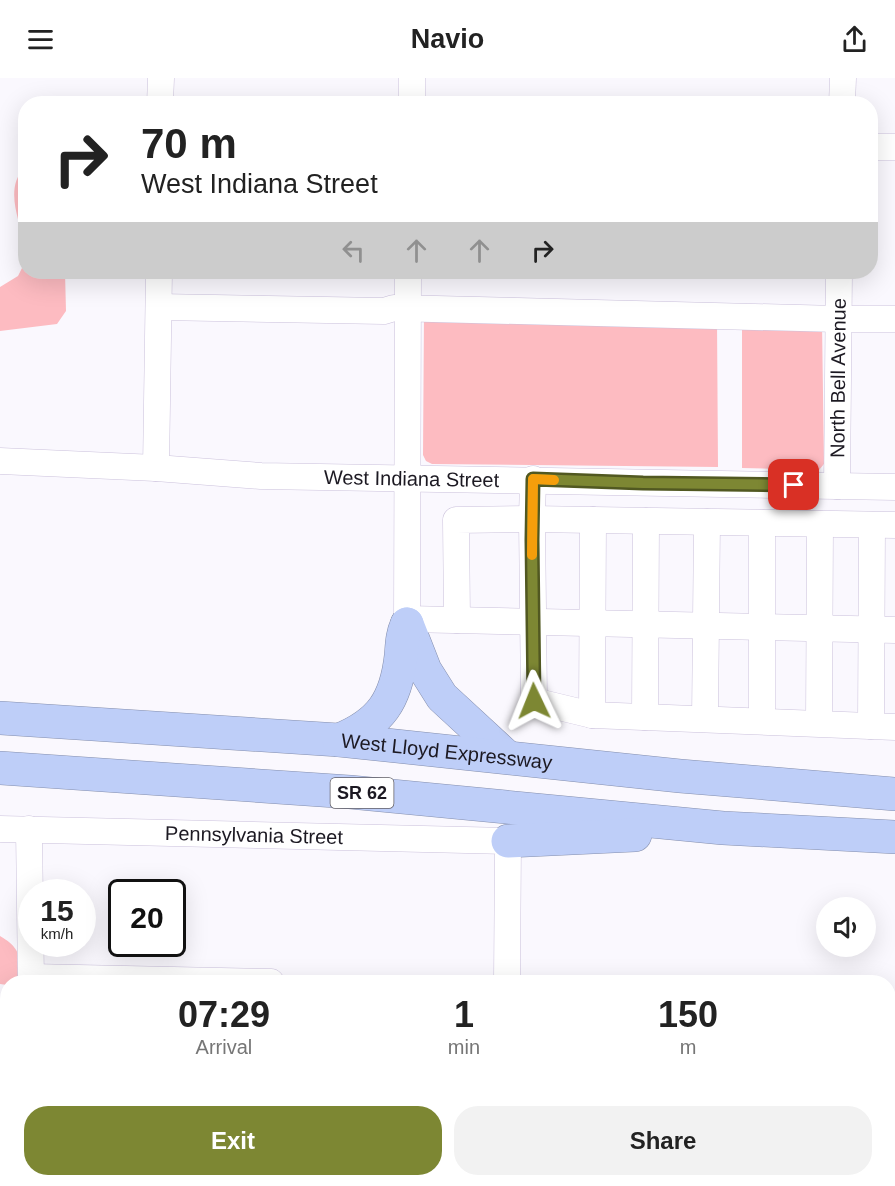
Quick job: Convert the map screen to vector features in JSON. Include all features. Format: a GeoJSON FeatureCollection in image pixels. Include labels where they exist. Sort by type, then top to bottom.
{"type":"FeatureCollection","features":[{"type":"Feature","properties":{"kind":"highway"},"geometry":{"type":"LineString","coordinates":[[339,740],[356,733],[372,722],[387,704],[395,688],[402,636],[407,621]]}},
{"type":"Feature","properties":{"kind":"highway"},"geometry":{"type":"LineString","coordinates":[[407,621],[425,670],[442,698],[506,756]]}},
{"type":"Feature","properties":{"kind":"highway","name":"West Lloyd Expressway"},"geometry":{"type":"LineString","coordinates":[[0,718],[339,740],[680,776],[895,794]]}},
{"type":"Feature","properties":{"kind":"highway","name":"SR 62"},"geometry":{"type":"LineString","coordinates":[[0,768],[350,792],[723,828],[895,837]]}},
{"type":"Feature","properties":{"kind":"highway"},"geometry":{"type":"LineString","coordinates":[[508,841],[581,839],[723,828]]}},
{"type":"Feature","properties":{"kind":"street"},"geometry":{"type":"LineString","coordinates":[[160,78],[160,96]]}},
{"type":"Feature","properties":{"kind":"street"},"geometry":{"type":"LineString","coordinates":[[412,78],[412,96]]}},
{"type":"Feature","properties":{"kind":"street"},"geometry":{"type":"LineString","coordinates":[[842,96],[843,78]]}},
{"type":"Feature","properties":{"kind":"street"},"geometry":{"type":"LineString","coordinates":[[878,147],[895,147]]}},
{"type":"Feature","properties":{"kind":"street"},"geometry":{"type":"LineString","coordinates":[[156,468],[159,279]]}},
{"type":"Feature","properties":{"kind":"street"},"geometry":{"type":"LineString","coordinates":[[408,279],[407,621],[457,620],[883,630]]}},
{"type":"Feature","properties":{"kind":"street","name":"North Bell Avenue"},"geometry":{"type":"LineString","coordinates":[[837,486],[839,279]]}},
{"type":"Feature","properties":{"kind":"street"},"geometry":{"type":"LineString","coordinates":[[159,307],[384,311],[406,308],[895,319]]}},
{"type":"Feature","properties":{"kind":"street","name":"West Indiana Street"},"geometry":{"type":"LineString","coordinates":[[0,461],[156,468],[261,476],[895,487]]}},
{"type":"Feature","properties":{"kind":"street"},"geometry":{"type":"LineString","coordinates":[[457,620],[456,520],[532,519],[884,525],[883,726],[592,715],[534,701],[532,622],[532,519],[533,479]]}},
{"type":"Feature","properties":{"kind":"street"},"geometry":{"type":"LineString","coordinates":[[592,715],[593,520]]}},
{"type":"Feature","properties":{"kind":"street"},"geometry":{"type":"LineString","coordinates":[[645,717],[646,521]]}},
{"type":"Feature","properties":{"kind":"street"},"geometry":{"type":"LineString","coordinates":[[705,719],[707,522]]}},
{"type":"Feature","properties":{"kind":"street"},"geometry":{"type":"LineString","coordinates":[[762,523],[762,721]]}},
{"type":"Feature","properties":{"kind":"street"},"geometry":{"type":"LineString","coordinates":[[819,524],[819,723]]}},
{"type":"Feature","properties":{"kind":"street","name":"Pennsylvania Street"},"geometry":{"type":"LineString","coordinates":[[0,829],[508,841]]}},
{"type":"Feature","properties":{"kind":"street"},"geometry":{"type":"LineString","coordinates":[[29,829],[31,975]]}},
{"type":"Feature","properties":{"kind":"street"},"geometry":{"type":"LineString","coordinates":[[507,975],[508,841]]}},
{"type":"Feature","properties":{"kind":"shaded area"},"geometry":{"type":"Polygon","coordinates":[[[18,177],[18,218],[14,194],[18,177]]]}},
{"type":"Feature","properties":{"kind":"shaded area"},"geometry":{"type":"Polygon","coordinates":[[[18,276],[18,279],[65,279],[66,311],[57,324],[0,331],[0,287],[18,276]]]}},
{"type":"Feature","properties":{"kind":"shaded area"},"geometry":{"type":"Polygon","coordinates":[[[424,315],[717,321],[718,467],[432,464],[426,461],[423,455],[424,315]]]}},
{"type":"Feature","properties":{"kind":"shaded area"},"geometry":{"type":"Polygon","coordinates":[[[742,321],[822,323],[824,464],[819,470],[742,468],[742,321]]]}},
{"type":"Feature","properties":{"kind":"shaded area"},"geometry":{"type":"Polygon","coordinates":[[[0,936],[18,953],[20,975],[0,975],[0,936]]]}},
{"type":"Feature","properties":{"kind":"slow traffic"},"geometry":{"type":"LineString","coordinates":[[532,555],[533,479],[554,480]]}},
{"type":"Feature","properties":{"kind":"route"},"geometry":{"type":"LineString","coordinates":[[534,701],[533,479],[794,485]]}}]}
